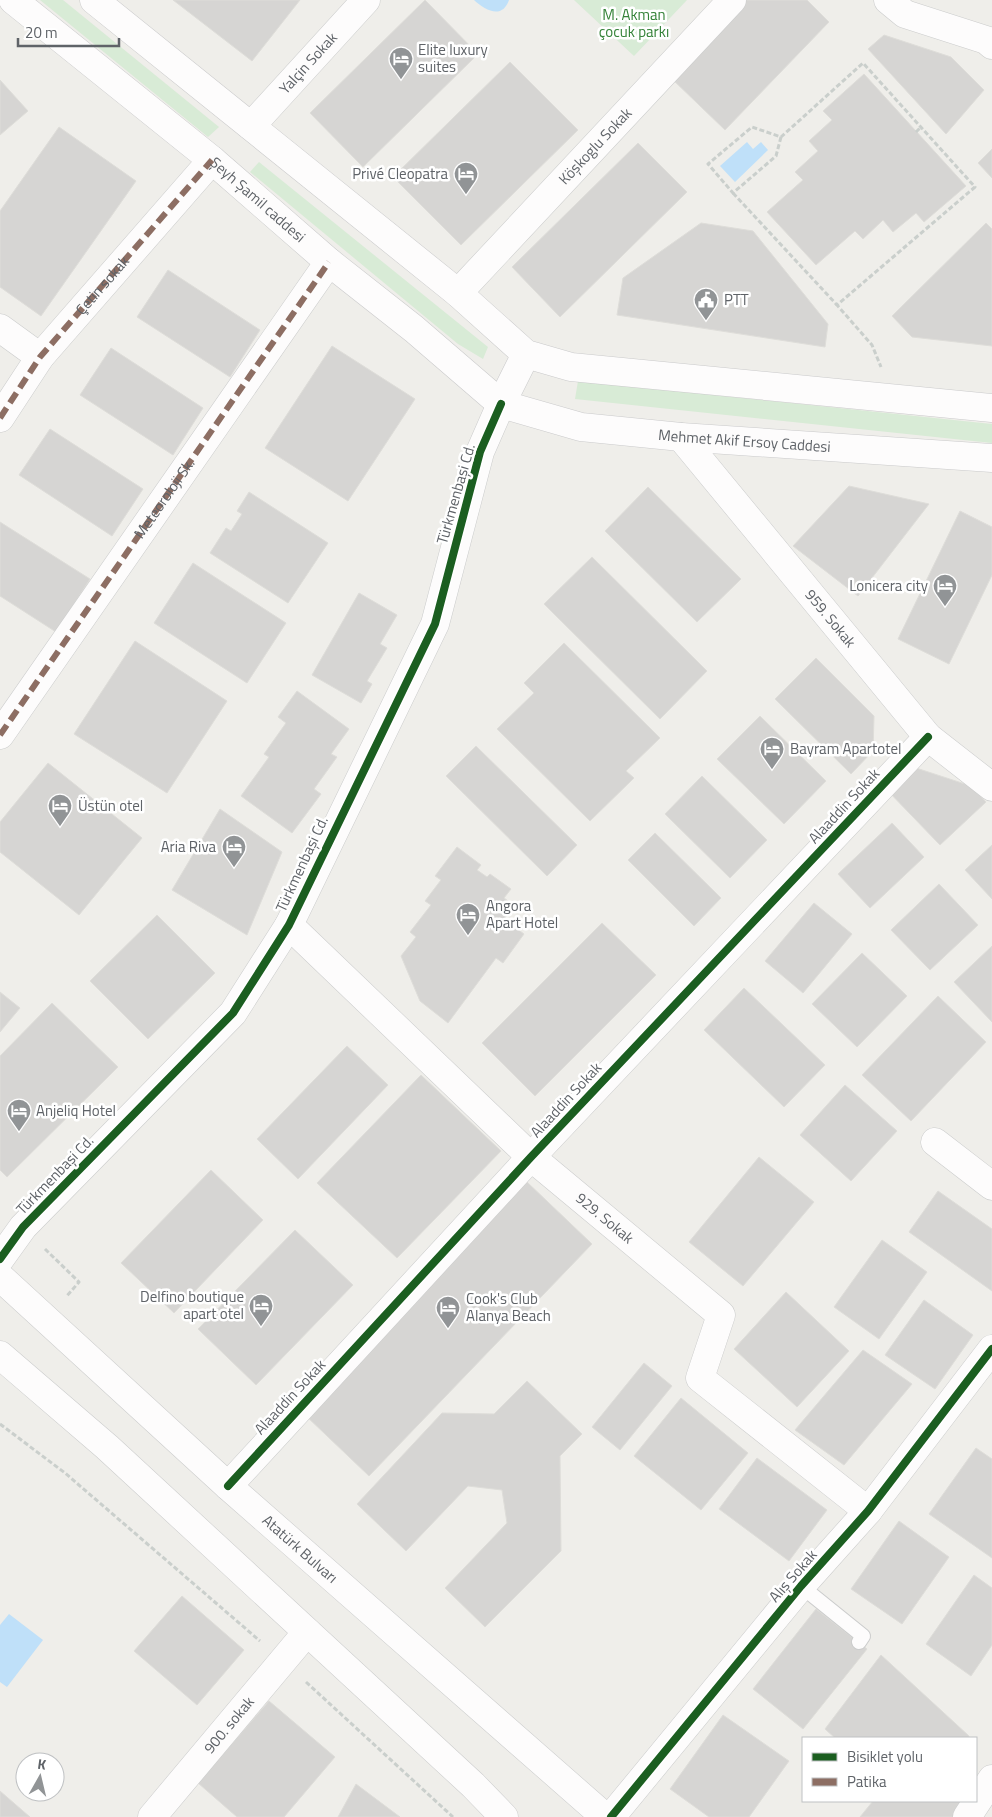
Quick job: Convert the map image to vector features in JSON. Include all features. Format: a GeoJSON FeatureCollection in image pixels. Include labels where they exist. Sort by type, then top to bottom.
{"type":"FeatureCollection","features":[{"type":"Feature","properties":{"kind":"street","name":"Şeyh Şamil caddesi"},"geometry":{"type":"LineString","coordinates":[[13,0],[212,160],[329,262],[414,330],[501,404]]}},
{"type":"Feature","properties":{"kind":"street"},"geometry":{"type":"LineString","coordinates":[[94,0],[458,293],[526,354],[571,367],[992,408]]}},
{"type":"Feature","properties":{"kind":"street","name":"Yalçin Sokak"},"geometry":{"type":"LineString","coordinates":[[251,126],[366,0]]}},
{"type":"Feature","properties":{"kind":"street","name":"Köşkoglu Sokak"},"geometry":{"type":"LineString","coordinates":[[458,293],[732,0]]}},
{"type":"Feature","properties":{"kind":"street"},"geometry":{"type":"LineString","coordinates":[[888,0],[905,14],[990,40]]}},
{"type":"Feature","properties":{"kind":"street","name":"Çetin sokak"},"geometry":{"type":"LineString","coordinates":[[0,418],[40,357],[212,160]]}},
{"type":"Feature","properties":{"kind":"street","name":"Meteoroloji Sk."},"geometry":{"type":"LineString","coordinates":[[0,735],[329,262]]}},
{"type":"Feature","properties":{"kind":"street"},"geometry":{"type":"LineString","coordinates":[[0,328],[40,357]]}},
{"type":"Feature","properties":{"kind":"street","name":"Türkmenbaşi Cd."},"geometry":{"type":"LineString","coordinates":[[0,1259],[23,1227],[233,1013],[289,925],[435,624],[480,452],[526,354]]}},
{"type":"Feature","properties":{"kind":"street","name":"Mehmet Akif Ersoy Caddesi"},"geometry":{"type":"LineString","coordinates":[[501,404],[581,427],[682,437],[992,458]]}},
{"type":"Feature","properties":{"kind":"street","name":"959. Sokak"},"geometry":{"type":"LineString","coordinates":[[682,437],[928,737],[992,787]]}},
{"type":"Feature","properties":{"kind":"street","name":"Alaaddin Sokak"},"geometry":{"type":"LineString","coordinates":[[228,1486],[530,1157],[928,737]]}},
{"type":"Feature","properties":{"kind":"street","name":"929. Sokak"},"geometry":{"type":"LineString","coordinates":[[289,925],[530,1157],[721,1315],[700,1378],[868,1511]]}},
{"type":"Feature","properties":{"kind":"street"},"geometry":{"type":"LineString","coordinates":[[935,1142],[992,1186]]}},
{"type":"Feature","properties":{"kind":"street","name":"Atatürk Bulvarı"},"geometry":{"type":"LineString","coordinates":[[0,1277],[228,1486],[605,1817]]}},
{"type":"Feature","properties":{"kind":"street","name":"Alış Sokak"},"geometry":{"type":"LineString","coordinates":[[611,1817],[801,1586],[868,1511],[992,1349]]}},
{"type":"Feature","properties":{"kind":"street"},"geometry":{"type":"LineString","coordinates":[[0,1356],[107,1447],[473,1785],[504,1817]]}},
{"type":"Feature","properties":{"kind":"street","name":"900. sokak"},"geometry":{"type":"LineString","coordinates":[[152,1817],[307,1632]]}},
{"type":"Feature","properties":{"kind":"street"},"geometry":{"type":"LineString","coordinates":[[967,1817],[992,1780]]}},
{"type":"Feature","properties":{"kind":"lane"},"geometry":{"type":"LineString","coordinates":[[801,1586],[863,1636],[859,1642]]}},
{"type":"Feature","properties":{"kind":"path"},"geometry":{"type":"LineString","coordinates":[[733,193],[776,156],[781,137],[863,63],[975,187],[837,304]]}},
{"type":"Feature","properties":{"kind":"path"},"geometry":{"type":"LineString","coordinates":[[781,137],[752,127],[708,164],[837,304],[872,345],[884,372]]}},
{"type":"Feature","properties":{"kind":"path"},"geometry":{"type":"LineString","coordinates":[[916,132],[922,127]]}},
{"type":"Feature","properties":{"kind":"path"},"geometry":{"type":"LineString","coordinates":[[0,1424],[65,1473],[283,1661],[453,1817]]}},
{"type":"Feature","properties":{"kind":"green space"},"geometry":{"type":"Polygon","coordinates":[[[40,0],[63,0],[219,127],[208,137],[40,0]]]}},
{"type":"Feature","properties":{"kind":"green space","name":"M. Akman çocuk parkı"},"geometry":{"type":"Polygon","coordinates":[[[574,0],[687,0],[634,56],[574,0]]]}},
{"type":"Feature","properties":{"kind":"green space"},"geometry":{"type":"Polygon","coordinates":[[[259,162],[488,347],[483,359],[458,344],[250,172],[259,162]]]}},
{"type":"Feature","properties":{"kind":"green space"},"geometry":{"type":"Polygon","coordinates":[[[578,381],[992,424],[992,443],[575,399],[578,381]]]}},
{"type":"Feature","properties":{"kind":"water"},"geometry":{"type":"Polygon","coordinates":[[[474,0],[509,0],[502,10],[493,11],[488,10],[474,0]]]}},
{"type":"Feature","properties":{"kind":"water"},"geometry":{"type":"Polygon","coordinates":[[[747,142],[753,149],[761,142],[768,150],[735,182],[720,166],[747,142]]]}},
{"type":"Feature","properties":{"kind":"water"},"geometry":{"type":"Polygon","coordinates":[[[9,1614],[43,1640],[7,1687],[0,1682],[0,1625],[9,1614]]]}},
{"type":"Feature","properties":{"kind":"building"},"geometry":{"type":"Polygon","coordinates":[[[173,0],[300,0],[252,61],[173,0]]]}},
{"type":"Feature","properties":{"kind":"building"},"geometry":{"type":"Polygon","coordinates":[[[425,0],[478,54],[363,167],[310,113],[425,0]]]}},
{"type":"Feature","properties":{"kind":"building"},"geometry":{"type":"Polygon","coordinates":[[[746,0],[807,0],[829,22],[725,130],[670,77],[746,0]]]}},
{"type":"Feature","properties":{"kind":"building"},"geometry":{"type":"Polygon","coordinates":[[[884,35],[951,57],[984,90],[946,134],[868,49],[884,35]]]}},
{"type":"Feature","properties":{"kind":"building"},"geometry":{"type":"Polygon","coordinates":[[[510,62],[578,130],[461,245],[393,177],[510,62]]]}},
{"type":"Feature","properties":{"kind":"building"},"geometry":{"type":"Polygon","coordinates":[[[864,74],[966,186],[924,222],[916,213],[893,232],[883,220],[863,239],[855,231],[816,265],[767,212],[803,180],[795,172],[818,151],[809,141],[832,120],[823,111],[864,74]]]}},
{"type":"Feature","properties":{"kind":"building"},"geometry":{"type":"Polygon","coordinates":[[[0,80],[28,111],[0,135],[0,80]]]}},
{"type":"Feature","properties":{"kind":"building"},"geometry":{"type":"Polygon","coordinates":[[[59,127],[136,181],[41,316],[0,287],[0,211],[59,127]]]}},
{"type":"Feature","properties":{"kind":"building"},"geometry":{"type":"Polygon","coordinates":[[[638,143],[687,192],[560,317],[512,267],[638,143]]]}},
{"type":"Feature","properties":{"kind":"building"},"geometry":{"type":"Polygon","coordinates":[[[992,149],[992,178],[978,163],[992,149]]]}},
{"type":"Feature","properties":{"kind":"building"},"geometry":{"type":"Polygon","coordinates":[[[701,223],[753,231],[828,324],[825,347],[617,315],[623,278],[701,223]]]}},
{"type":"Feature","properties":{"kind":"building"},"geometry":{"type":"Polygon","coordinates":[[[986,223],[992,229],[992,346],[912,337],[892,316],[986,223]]]}},
{"type":"Feature","properties":{"kind":"building"},"geometry":{"type":"Polygon","coordinates":[[[168,270],[260,330],[230,377],[137,317],[168,270]]]}},
{"type":"Feature","properties":{"kind":"building"},"geometry":{"type":"Polygon","coordinates":[[[332,346],[415,399],[348,501],[265,448],[332,346]]]}},
{"type":"Feature","properties":{"kind":"building"},"geometry":{"type":"Polygon","coordinates":[[[111,348],[203,408],[173,455],[80,395],[111,348]]]}},
{"type":"Feature","properties":{"kind":"building"},"geometry":{"type":"Polygon","coordinates":[[[50,429],[143,489],[112,536],[19,475],[50,429]]]}},
{"type":"Feature","properties":{"kind":"building"},"geometry":{"type":"Polygon","coordinates":[[[849,486],[929,504],[858,596],[793,546],[849,486]]]}},
{"type":"Feature","properties":{"kind":"building"},"geometry":{"type":"Polygon","coordinates":[[[648,487],[741,579],[697,622],[605,531],[648,487]]]}},
{"type":"Feature","properties":{"kind":"building"},"geometry":{"type":"Polygon","coordinates":[[[249,492],[328,543],[288,603],[210,553],[226,528],[231,531],[242,514],[237,511],[249,492]]]}},
{"type":"Feature","properties":{"kind":"building","name":"Lonicera city"},"geometry":{"type":"Polygon","coordinates":[[[960,511],[992,527],[992,575],[949,664],[898,639],[960,511]]]}},
{"type":"Feature","properties":{"kind":"building"},"geometry":{"type":"Polygon","coordinates":[[[0,522],[90,579],[56,632],[0,596],[0,522]]]}},
{"type":"Feature","properties":{"kind":"building"},"geometry":{"type":"Polygon","coordinates":[[[592,557],[707,671],[660,719],[544,604],[592,557]]]}},
{"type":"Feature","properties":{"kind":"building"},"geometry":{"type":"Polygon","coordinates":[[[193,563],[286,623],[247,683],[154,623],[193,563]]]}},
{"type":"Feature","properties":{"kind":"building"},"geometry":{"type":"Polygon","coordinates":[[[359,593],[397,615],[380,644],[387,648],[367,681],[372,684],[361,703],[312,675],[359,593]]]}},
{"type":"Feature","properties":{"kind":"building"},"geometry":{"type":"Polygon","coordinates":[[[135,641],[227,701],[167,793],[74,734],[135,641]]]}},
{"type":"Feature","properties":{"kind":"building"},"geometry":{"type":"Polygon","coordinates":[[[564,643],[660,738],[626,771],[634,778],[590,821],[497,729],[534,693],[524,683],[564,643]]]}},
{"type":"Feature","properties":{"kind":"building"},"geometry":{"type":"Polygon","coordinates":[[[816,658],[874,716],[873,751],[851,774],[775,699],[816,658]]]}},
{"type":"Feature","properties":{"kind":"building"},"geometry":{"type":"Polygon","coordinates":[[[297,691],[349,729],[331,754],[337,757],[314,789],[321,794],[292,833],[241,796],[269,757],[264,754],[286,723],[278,717],[297,691]]]}},
{"type":"Feature","properties":{"kind":"building","name":"Bayram Apartotel"},"geometry":{"type":"Polygon","coordinates":[[[760,716],[826,781],[784,824],[717,759],[760,716]]]}},
{"type":"Feature","properties":{"kind":"building"},"geometry":{"type":"Polygon","coordinates":[[[476,746],[577,845],[547,876],[446,776],[476,746]]]}},
{"type":"Feature","properties":{"kind":"building"},"geometry":{"type":"Polygon","coordinates":[[[48,763],[142,838],[79,915],[0,852],[0,822],[48,763]]]}},
{"type":"Feature","properties":{"kind":"building"},"geometry":{"type":"Polygon","coordinates":[[[910,766],[971,786],[986,802],[940,845],[886,789],[910,766]]]}},
{"type":"Feature","properties":{"kind":"building"},"geometry":{"type":"Polygon","coordinates":[[[702,776],[767,840],[730,878],[665,814],[702,776]]]}},
{"type":"Feature","properties":{"kind":"building"},"geometry":{"type":"Polygon","coordinates":[[[220,809],[282,852],[247,935],[172,890],[220,809]]]}},
{"type":"Feature","properties":{"kind":"building"},"geometry":{"type":"Polygon","coordinates":[[[892,823],[924,857],[870,908],[838,874],[892,823]]]}},
{"type":"Feature","properties":{"kind":"building"},"geometry":{"type":"Polygon","coordinates":[[[655,833],[721,898],[694,926],[628,860],[655,833]]]}},
{"type":"Feature","properties":{"kind":"building"},"geometry":{"type":"Polygon","coordinates":[[[992,845],[992,899],[965,870],[992,845]]]}},
{"type":"Feature","properties":{"kind":"building","name":"Angora Apart Hotel"},"geometry":{"type":"Polygon","coordinates":[[[457,847],[481,865],[477,870],[487,877],[490,874],[511,889],[504,898],[515,906],[504,919],[524,934],[503,963],[496,958],[448,1023],[420,1001],[401,956],[416,937],[410,932],[431,905],[425,901],[441,880],[435,876],[457,847]]]}},
{"type":"Feature","properties":{"kind":"building"},"geometry":{"type":"Polygon","coordinates":[[[939,884],[978,925],[930,970],[891,930],[939,884]]]}},
{"type":"Feature","properties":{"kind":"building"},"geometry":{"type":"Polygon","coordinates":[[[814,903],[852,934],[803,993],[765,961],[814,903]]]}},
{"type":"Feature","properties":{"kind":"building"},"geometry":{"type":"Polygon","coordinates":[[[157,915],[215,973],[148,1039],[90,981],[157,915]]]}},
{"type":"Feature","properties":{"kind":"building"},"geometry":{"type":"Polygon","coordinates":[[[602,923],[656,975],[535,1096],[482,1043],[602,923]]]}},
{"type":"Feature","properties":{"kind":"building"},"geometry":{"type":"Polygon","coordinates":[[[992,946],[992,1022],[954,982],[992,946]]]}},
{"type":"Feature","properties":{"kind":"building"},"geometry":{"type":"Polygon","coordinates":[[[862,953],[907,996],[857,1047],[812,1004],[862,953]]]}},
{"type":"Feature","properties":{"kind":"building"},"geometry":{"type":"Polygon","coordinates":[[[744,988],[825,1065],[784,1107],[704,1030],[744,988]]]}},
{"type":"Feature","properties":{"kind":"building"},"geometry":{"type":"Polygon","coordinates":[[[0,992],[20,1008],[0,1032],[0,992]]]}},
{"type":"Feature","properties":{"kind":"building"},"geometry":{"type":"Polygon","coordinates":[[[938,996],[986,1042],[911,1121],[862,1075],[938,996]]]}},
{"type":"Feature","properties":{"kind":"building"},"geometry":{"type":"Polygon","coordinates":[[[52,1003],[118,1067],[7,1177],[0,1170],[0,1056],[52,1003]]]}},
{"type":"Feature","properties":{"kind":"building"},"geometry":{"type":"Polygon","coordinates":[[[347,1046],[388,1085],[298,1179],[257,1139],[347,1046]]]}},
{"type":"Feature","properties":{"kind":"building"},"geometry":{"type":"Polygon","coordinates":[[[421,1075],[501,1151],[397,1258],[317,1183],[421,1075]]]}},
{"type":"Feature","properties":{"kind":"building"},"geometry":{"type":"Polygon","coordinates":[[[845,1085],[897,1131],[851,1181],[800,1135],[845,1085]]]}},
{"type":"Feature","properties":{"kind":"building"},"geometry":{"type":"Polygon","coordinates":[[[759,1157],[814,1202],[743,1286],[689,1242],[759,1157]]]}},
{"type":"Feature","properties":{"kind":"building"},"geometry":{"type":"Polygon","coordinates":[[[211,1170],[263,1220],[174,1313],[121,1263],[211,1170]]]}},
{"type":"Feature","properties":{"kind":"building","name":"Cook's Club Alanya Beach"},"geometry":{"type":"Polygon","coordinates":[[[527,1182],[592,1244],[369,1476],[304,1414],[527,1182]]]}},
{"type":"Feature","properties":{"kind":"building"},"geometry":{"type":"Polygon","coordinates":[[[938,1191],[992,1229],[992,1291],[909,1232],[938,1191]]]}},
{"type":"Feature","properties":{"kind":"building"},"geometry":{"type":"Polygon","coordinates":[[[295,1230],[353,1285],[256,1385],[198,1329],[295,1230]]]}},
{"type":"Feature","properties":{"kind":"building"},"geometry":{"type":"Polygon","coordinates":[[[882,1240],[927,1272],[879,1339],[834,1307],[882,1240]]]}},
{"type":"Feature","properties":{"kind":"building"},"geometry":{"type":"Polygon","coordinates":[[[786,1292],[849,1351],[797,1407],[734,1349],[786,1292]]]}},
{"type":"Feature","properties":{"kind":"building"},"geometry":{"type":"Polygon","coordinates":[[[924,1300],[973,1335],[935,1389],[885,1355],[924,1300]]]}},
{"type":"Feature","properties":{"kind":"building"},"geometry":{"type":"Polygon","coordinates":[[[863,1350],[912,1384],[844,1465],[795,1430],[863,1350]]]}},
{"type":"Feature","properties":{"kind":"building"},"geometry":{"type":"Polygon","coordinates":[[[644,1363],[672,1386],[620,1450],[592,1427],[644,1363]]]}},
{"type":"Feature","properties":{"kind":"building"},"geometry":{"type":"Polygon","coordinates":[[[527,1381],[582,1434],[560,1456],[561,1551],[485,1627],[445,1588],[507,1523],[502,1490],[468,1486],[406,1551],[357,1504],[442,1413],[494,1414],[527,1381]]]}},
{"type":"Feature","properties":{"kind":"building"},"geometry":{"type":"Polygon","coordinates":[[[681,1398],[748,1453],[701,1510],[634,1456],[681,1398]]]}},
{"type":"Feature","properties":{"kind":"building"},"geometry":{"type":"Polygon","coordinates":[[[976,1448],[992,1459],[992,1558],[929,1514],[976,1448]]]}},
{"type":"Feature","properties":{"kind":"building"},"geometry":{"type":"Polygon","coordinates":[[[757,1458],[827,1510],[789,1561],[719,1509],[757,1458]]]}},
{"type":"Feature","properties":{"kind":"building"},"geometry":{"type":"Polygon","coordinates":[[[899,1521],[949,1557],[902,1624],[851,1589],[899,1521]]]}},
{"type":"Feature","properties":{"kind":"building"},"geometry":{"type":"Polygon","coordinates":[[[974,1575],[992,1588],[992,1645],[971,1676],[926,1644],[974,1575]]]}},
{"type":"Feature","properties":{"kind":"building"},"geometry":{"type":"Polygon","coordinates":[[[182,1596],[244,1650],[197,1705],[134,1651],[182,1596]]]}},
{"type":"Feature","properties":{"kind":"building"},"geometry":{"type":"Polygon","coordinates":[[[816,1609],[867,1649],[803,1729],[753,1689],[816,1609]]]}},
{"type":"Feature","properties":{"kind":"building"},"geometry":{"type":"Polygon","coordinates":[[[881,1655],[969,1737],[834,1737],[825,1729],[881,1655]]]}},
{"type":"Feature","properties":{"kind":"building"},"geometry":{"type":"Polygon","coordinates":[[[269,1701],[335,1757],[284,1817],[237,1817],[198,1783],[269,1701]]]}},
{"type":"Feature","properties":{"kind":"building"},"geometry":{"type":"Polygon","coordinates":[[[723,1715],[789,1761],[749,1817],[709,1817],[670,1789],[723,1715]]]}},
{"type":"Feature","properties":{"kind":"building"},"geometry":{"type":"Polygon","coordinates":[[[356,1784],[400,1817],[338,1817],[356,1784]]]}},
{"type":"Feature","properties":{"kind":"building"},"geometry":{"type":"Polygon","coordinates":[[[0,1791],[30,1817],[0,1817],[0,1791]]]}},
{"type":"Feature","properties":{"kind":"building"},"geometry":{"type":"Polygon","coordinates":[[[872,1802],[962,1802],[953,1817],[860,1817],[872,1802]]]}},
{"type":"Feature","properties":{"kind":"marked path"},"geometry":{"type":"LineString","coordinates":[[0,418],[40,357],[212,160]]}},
{"type":"Feature","properties":{"kind":"marked path"},"geometry":{"type":"LineString","coordinates":[[0,735],[329,262]]}},
{"type":"Feature","properties":{"kind":"cycle path"},"geometry":{"type":"LineString","coordinates":[[0,1259],[23,1227],[233,1013],[289,925],[435,624],[480,452],[501,404]]}},
{"type":"Feature","properties":{"kind":"cycle path"},"geometry":{"type":"LineString","coordinates":[[228,1486],[531,1157],[928,737]]}},
{"type":"Feature","properties":{"kind":"cycle path"},"geometry":{"type":"LineString","coordinates":[[611,1817],[801,1586],[868,1511],[992,1349]]}},
{"type":"Feature","properties":{"kind":"place","name":"Elite luxury suites"},"geometry":{"type":"Point","coordinates":[401,80]}},
{"type":"Feature","properties":{"kind":"place","name":"Privé Cleopatra"},"geometry":{"type":"Point","coordinates":[466,195]}},
{"type":"Feature","properties":{"kind":"place","name":"PTT"},"geometry":{"type":"Point","coordinates":[706,321]}},
{"type":"Feature","properties":{"kind":"place","name":"Lonicera city"},"geometry":{"type":"Point","coordinates":[945,607]}},
{"type":"Feature","properties":{"kind":"place","name":"Bayram Apartotel"},"geometry":{"type":"Point","coordinates":[772,770]}},
{"type":"Feature","properties":{"kind":"place","name":"Üstün otel"},"geometry":{"type":"Point","coordinates":[60,827]}},
{"type":"Feature","properties":{"kind":"place","name":"Aria Riva"},"geometry":{"type":"Point","coordinates":[234,868]}},
{"type":"Feature","properties":{"kind":"place","name":"Angora Apart Hotel"},"geometry":{"type":"Point","coordinates":[468,936]}},
{"type":"Feature","properties":{"kind":"place","name":"Anjeliq Hotel"},"geometry":{"type":"Point","coordinates":[19,1132]}},
{"type":"Feature","properties":{"kind":"place","name":"Delfino boutique apart otel"},"geometry":{"type":"Point","coordinates":[261,1327]}},
{"type":"Feature","properties":{"kind":"place","name":"Cook's Club Alanya Beach"},"geometry":{"type":"Point","coordinates":[448,1329]}}]}
